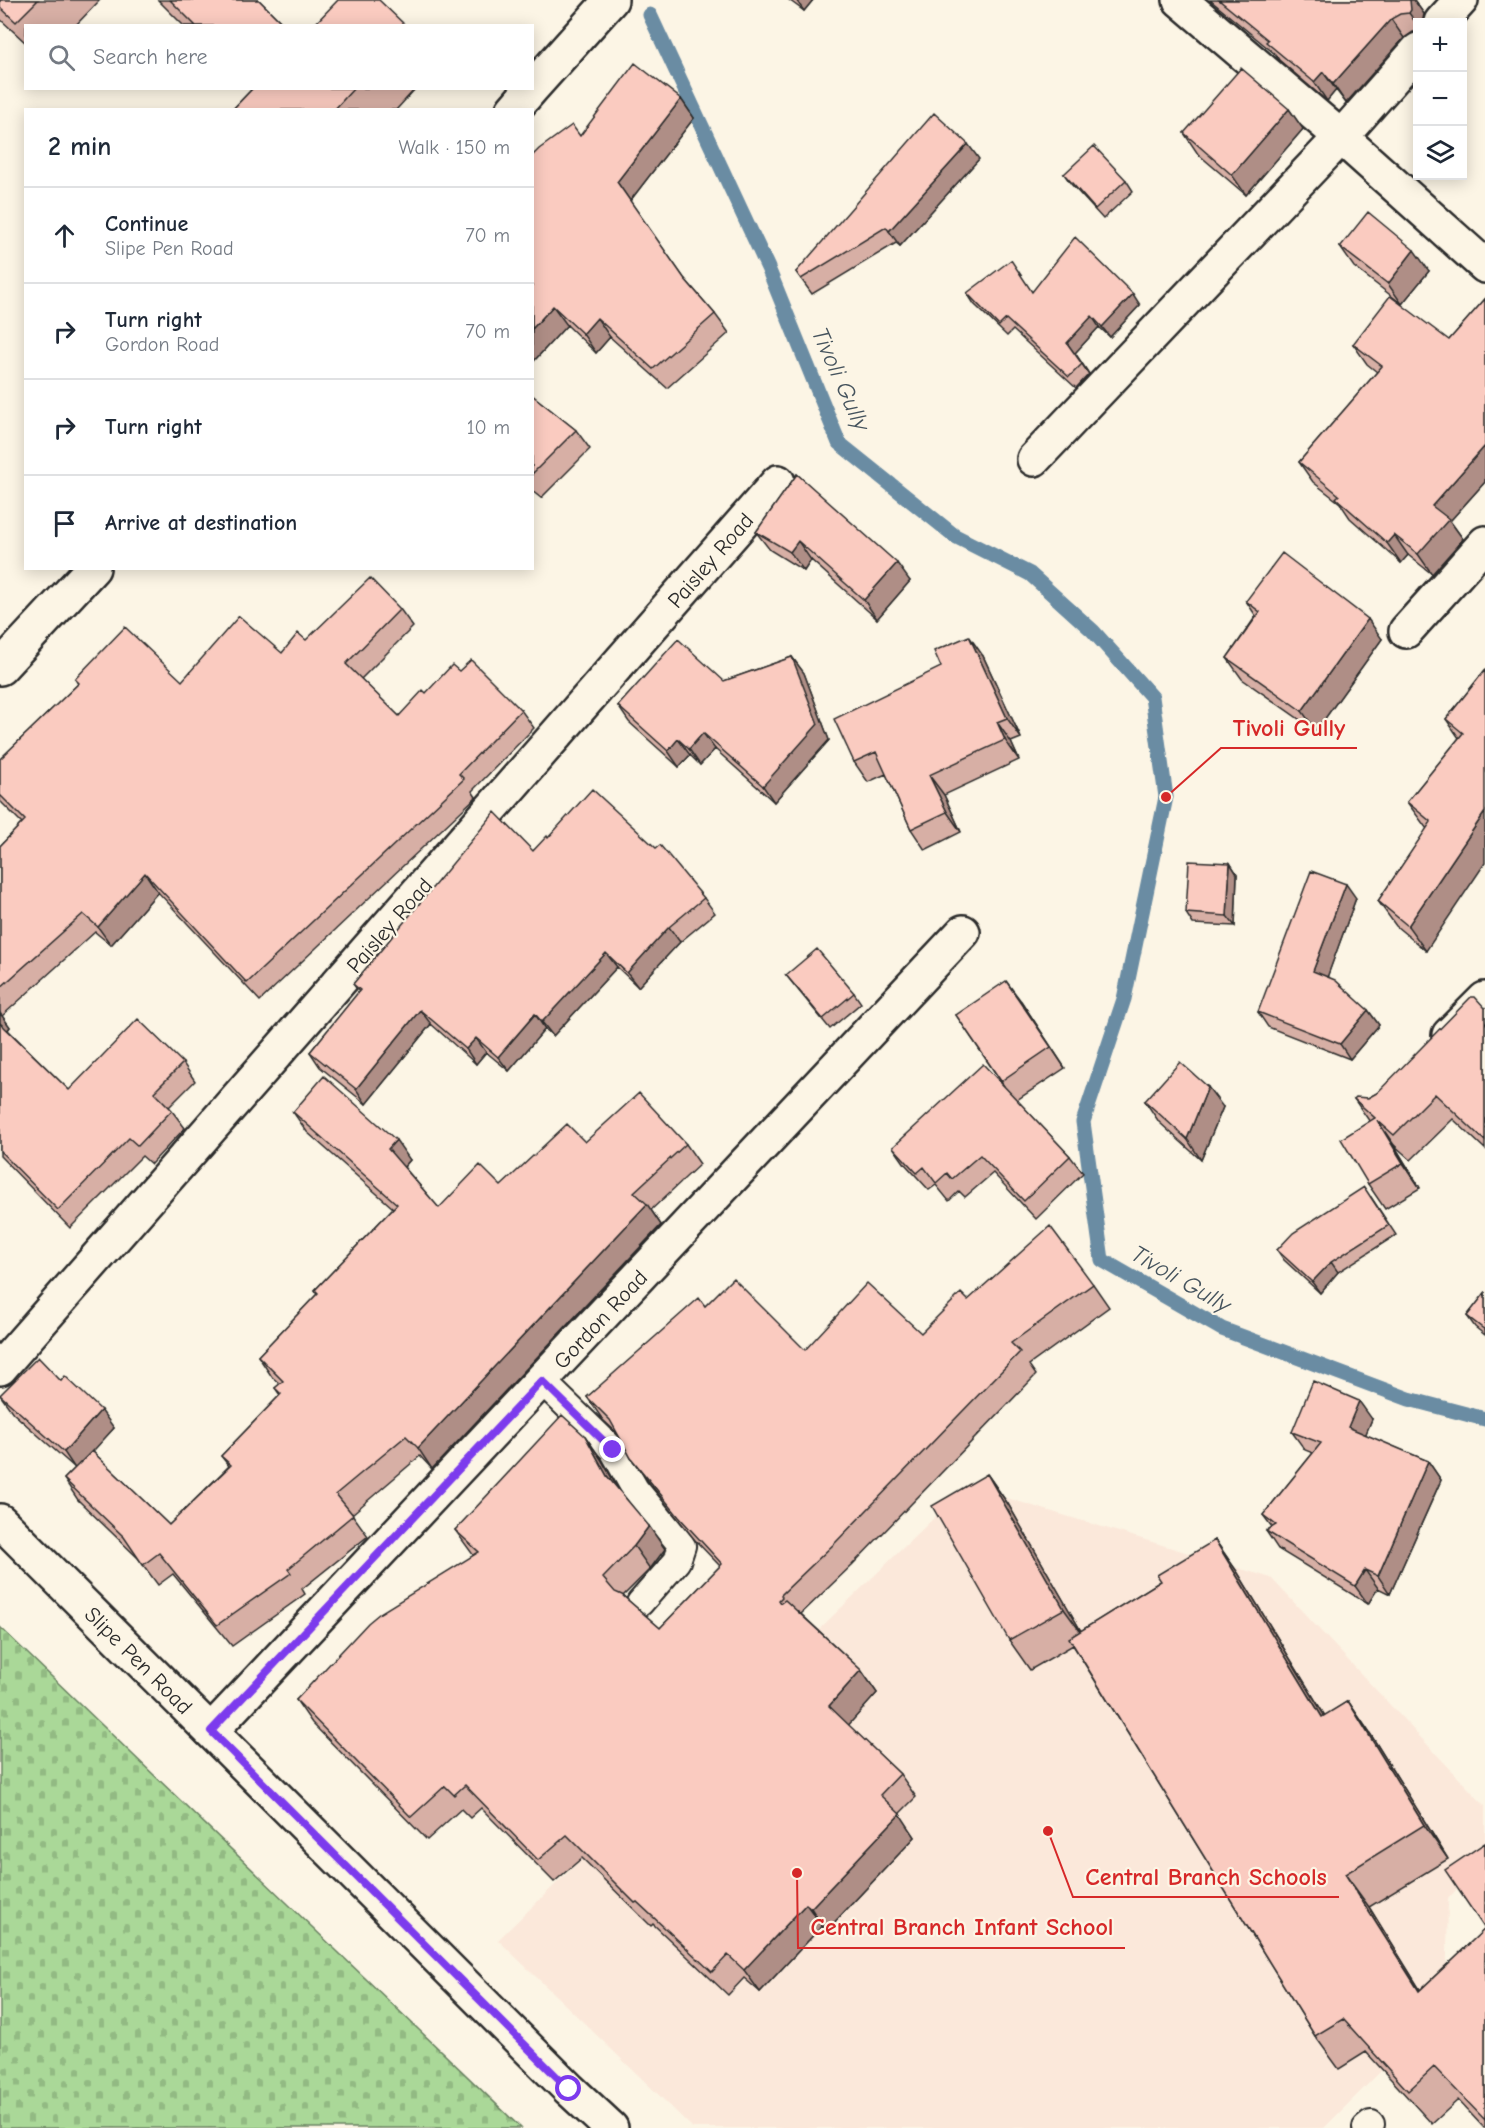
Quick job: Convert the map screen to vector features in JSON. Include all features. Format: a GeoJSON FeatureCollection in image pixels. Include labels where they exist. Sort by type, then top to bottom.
{"type":"FeatureCollection","features":[{"type":"Feature","properties":{"kind":"street"},"geometry":{"type":"LineString","coordinates":[[1180,0],[1341,137],[1485,266]]}},
{"type":"Feature","properties":{"kind":"street"},"geometry":{"type":"LineString","coordinates":[[1445,18],[1461,0]]}},
{"type":"Feature","properties":{"kind":"street"},"geometry":{"type":"LineString","coordinates":[[534,85],[597,6]]}},
{"type":"Feature","properties":{"kind":"street"},"geometry":{"type":"LineString","coordinates":[[1034,459],[1341,137],[1413,56]]}},
{"type":"Feature","properties":{"kind":"street"},"geometry":{"type":"LineString","coordinates":[[515,108],[530,90]]}},
{"type":"Feature","properties":{"kind":"street","name":"Paisley Road"},"geometry":{"type":"LineString","coordinates":[[0,1368],[778,483]]}},
{"type":"Feature","properties":{"kind":"street"},"geometry":{"type":"LineString","coordinates":[[1406,631],[1485,543]]}},
{"type":"Feature","properties":{"kind":"street"},"geometry":{"type":"LineString","coordinates":[[0,668],[91,570]]}},
{"type":"Feature","properties":{"kind":"street","name":"Gordon Road"},"geometry":{"type":"LineString","coordinates":[[211,1731],[963,932]]}},
{"type":"Feature","properties":{"kind":"street"},"geometry":{"type":"LineString","coordinates":[[1429,1056],[1485,999]]}},
{"type":"Feature","properties":{"kind":"street","name":"Slipe Pen Road"},"geometry":{"type":"LineString","coordinates":[[0,1521],[569,2089],[611,2128]]}},
{"type":"Feature","properties":{"kind":"lane"},"geometry":{"type":"LineString","coordinates":[[542,1381],[613,1450],[635,1489],[682,1546],[677,1561],[640,1603]]}},
{"type":"Feature","properties":{"kind":"shaded area"},"geometry":{"type":"Polygon","coordinates":[[[967,1486],[1271,1578],[1485,1806],[1485,1857],[1448,1899],[1446,2006],[1324,2128],[693,2128],[498,1940],[967,1486]]]}},
{"type":"Feature","properties":{"kind":"green space"},"geometry":{"type":"Polygon","coordinates":[[[0,1627],[521,2128],[0,2128],[0,1627]]]}},
{"type":"Feature","properties":{"kind":"building"},"geometry":{"type":"Polygon","coordinates":[[[0,0],[38,0],[16,22],[0,7],[0,0]]]}},
{"type":"Feature","properties":{"kind":"building"},"geometry":{"type":"Polygon","coordinates":[[[170,0],[259,0],[283,24],[194,24],[170,0]]]}},
{"type":"Feature","properties":{"kind":"building"},"geometry":{"type":"Polygon","coordinates":[[[338,0],[379,0],[404,24],[315,24],[338,0]]]}},
{"type":"Feature","properties":{"kind":"building"},"geometry":{"type":"Polygon","coordinates":[[[1219,0],[1410,0],[1411,10],[1409,13],[1400,14],[1391,19],[1333,84],[1323,72],[1314,82],[1219,0]]]}},
{"type":"Feature","properties":{"kind":"building"},"geometry":{"type":"Polygon","coordinates":[[[635,63],[681,99],[617,182],[684,278],[715,314],[653,369],[597,318],[583,334],[553,306],[534,327],[534,154],[572,125],[580,136],[635,63]]]}},
{"type":"Feature","properties":{"kind":"building"},"geometry":{"type":"Polygon","coordinates":[[[1241,68],[1289,109],[1232,175],[1184,133],[1241,68]]]}},
{"type":"Feature","properties":{"kind":"building"},"geometry":{"type":"Polygon","coordinates":[[[251,90],[352,90],[336,108],[234,108],[251,90]]]}},
{"type":"Feature","properties":{"kind":"building"},"geometry":{"type":"Polygon","coordinates":[[[934,113],[968,144],[889,231],[886,227],[801,279],[796,272],[934,113]]]}},
{"type":"Feature","properties":{"kind":"building"},"geometry":{"type":"Polygon","coordinates":[[[1094,146],[1126,180],[1095,209],[1064,174],[1094,146]]]}},
{"type":"Feature","properties":{"kind":"building"},"geometry":{"type":"Polygon","coordinates":[[[1368,212],[1414,250],[1388,284],[1340,247],[1368,212]]]}},
{"type":"Feature","properties":{"kind":"building"},"geometry":{"type":"Polygon","coordinates":[[[1075,237],[1133,294],[1102,327],[1092,316],[1067,343],[1082,364],[1069,377],[1006,319],[999,326],[967,293],[1011,260],[1032,292],[1075,237]]]}},
{"type":"Feature","properties":{"kind":"building"},"geometry":{"type":"Polygon","coordinates":[[[1390,296],[1449,340],[1485,299],[1485,446],[1432,506],[1449,519],[1418,554],[1394,535],[1387,543],[1336,498],[1339,495],[1299,462],[1382,366],[1353,344],[1390,296]]]}},
{"type":"Feature","properties":{"kind":"building"},"geometry":{"type":"Polygon","coordinates":[[[534,397],[576,430],[534,472],[534,397]]]}},
{"type":"Feature","properties":{"kind":"building"},"geometry":{"type":"Polygon","coordinates":[[[797,474],[897,563],[864,600],[798,541],[790,552],[756,532],[797,474]]]}},
{"type":"Feature","properties":{"kind":"building"},"geometry":{"type":"Polygon","coordinates":[[[1282,553],[1368,619],[1302,711],[1227,658],[1260,612],[1246,601],[1282,553]]]}},
{"type":"Feature","properties":{"kind":"building"},"geometry":{"type":"Polygon","coordinates":[[[370,578],[400,609],[346,664],[399,716],[423,690],[426,693],[452,665],[459,671],[471,660],[521,710],[459,774],[464,779],[247,983],[145,873],[98,927],[83,914],[0,988],[0,846],[25,820],[0,795],[0,759],[79,683],[75,679],[125,627],[182,681],[239,616],[282,653],[298,633],[306,640],[370,578]]]}},
{"type":"Feature","properties":{"kind":"building"},"geometry":{"type":"Polygon","coordinates":[[[969,636],[1007,718],[997,722],[1005,740],[929,775],[947,812],[911,829],[876,752],[854,762],[834,719],[941,667],[934,651],[969,636]]]}},
{"type":"Feature","properties":{"kind":"building"},"geometry":{"type":"Polygon","coordinates":[[[678,639],[724,681],[792,657],[818,724],[763,786],[703,733],[689,749],[678,739],[668,751],[618,706],[678,639]]]}},
{"type":"Feature","properties":{"kind":"building"},"geometry":{"type":"Polygon","coordinates":[[[1485,670],[1485,812],[1408,926],[1378,901],[1431,822],[1407,802],[1463,733],[1446,719],[1485,670]]]}},
{"type":"Feature","properties":{"kind":"building"},"geometry":{"type":"Polygon","coordinates":[[[592,789],[656,848],[660,845],[704,898],[669,927],[627,973],[606,953],[542,1022],[535,1014],[498,1057],[476,1038],[466,1049],[420,1010],[356,1089],[310,1052],[360,990],[353,984],[495,812],[533,851],[547,836],[548,838],[592,789]]]}},
{"type":"Feature","properties":{"kind":"building"},"geometry":{"type":"Polygon","coordinates":[[[1189,861],[1230,863],[1227,916],[1186,913],[1189,861]]]}},
{"type":"Feature","properties":{"kind":"building"},"geometry":{"type":"Polygon","coordinates":[[[1311,871],[1346,884],[1313,971],[1335,980],[1368,1010],[1340,1044],[1258,1012],[1311,871]]]}},
{"type":"Feature","properties":{"kind":"building"},"geometry":{"type":"Polygon","coordinates":[[[817,949],[854,993],[823,1019],[786,975],[817,949]]]}},
{"type":"Feature","properties":{"kind":"building"},"geometry":{"type":"Polygon","coordinates":[[[1006,981],[1051,1047],[1001,1081],[956,1015],[1006,981]]]}},
{"type":"Feature","properties":{"kind":"building"},"geometry":{"type":"Polygon","coordinates":[[[1471,997],[1475,997],[1485,1008],[1485,1141],[1435,1094],[1394,1135],[1377,1120],[1403,1163],[1368,1184],[1341,1139],[1375,1118],[1354,1099],[1356,1097],[1368,1098],[1377,1093],[1471,997]]]}},
{"type":"Feature","properties":{"kind":"building"},"geometry":{"type":"Polygon","coordinates":[[[138,1019],[183,1063],[154,1092],[172,1110],[138,1146],[129,1138],[58,1210],[0,1151],[0,1023],[69,1090],[138,1019]]]}},
{"type":"Feature","properties":{"kind":"building"},"geometry":{"type":"Polygon","coordinates":[[[1180,1062],[1208,1087],[1187,1139],[1145,1101],[1180,1062]]]}},
{"type":"Feature","properties":{"kind":"building"},"geometry":{"type":"Polygon","coordinates":[[[983,1064],[1070,1156],[1024,1201],[980,1155],[952,1179],[947,1173],[936,1183],[924,1167],[917,1173],[893,1147],[983,1064]]]}},
{"type":"Feature","properties":{"kind":"building"},"geometry":{"type":"Polygon","coordinates":[[[324,1076],[396,1140],[388,1149],[439,1208],[480,1165],[501,1186],[567,1124],[585,1142],[639,1093],[686,1144],[634,1192],[647,1204],[418,1448],[406,1436],[336,1494],[353,1515],[288,1569],[291,1573],[217,1625],[159,1553],[143,1565],[124,1537],[64,1479],[92,1451],[169,1525],[231,1465],[221,1456],[281,1394],[275,1388],[283,1381],[258,1356],[318,1293],[315,1290],[397,1204],[293,1112],[324,1076]]]}},
{"type":"Feature","properties":{"kind":"building"},"geometry":{"type":"Polygon","coordinates":[[[1364,1187],[1389,1225],[1331,1262],[1312,1282],[1277,1250],[1293,1233],[1364,1187]]]}},
{"type":"Feature","properties":{"kind":"building"},"geometry":{"type":"Polygon","coordinates":[[[1050,1226],[1093,1284],[1011,1343],[1020,1352],[836,1542],[781,1595],[779,1600],[781,1603],[785,1600],[861,1670],[829,1706],[900,1774],[880,1795],[900,1814],[811,1908],[806,1904],[744,1970],[728,1955],[712,1972],[637,1902],[635,1903],[567,1835],[538,1860],[465,1785],[454,1795],[445,1786],[411,1817],[296,1700],[380,1613],[479,1552],[455,1530],[562,1415],[585,1436],[607,1476],[649,1526],[634,1546],[603,1578],[615,1592],[622,1595],[660,1628],[722,1564],[679,1517],[631,1458],[610,1420],[587,1397],[699,1298],[705,1306],[733,1278],[805,1350],[867,1283],[921,1333],[961,1293],[968,1300],[1050,1226]]]}},
{"type":"Feature","properties":{"kind":"building"},"geometry":{"type":"Polygon","coordinates":[[[1485,1293],[1485,1330],[1467,1316],[1485,1293]]]}},
{"type":"Feature","properties":{"kind":"building"},"geometry":{"type":"Polygon","coordinates":[[[38,1357],[61,1381],[65,1376],[101,1410],[64,1452],[0,1395],[38,1357]]]}},
{"type":"Feature","properties":{"kind":"building"},"geometry":{"type":"Polygon","coordinates":[[[1313,1381],[1359,1401],[1348,1427],[1428,1461],[1378,1576],[1365,1570],[1355,1586],[1266,1531],[1276,1525],[1263,1515],[1321,1443],[1292,1432],[1313,1381]]]}},
{"type":"Feature","properties":{"kind":"building"},"geometry":{"type":"Polygon","coordinates":[[[987,1474],[1064,1609],[1009,1640],[932,1506],[987,1474]]]}},
{"type":"Feature","properties":{"kind":"building"},"geometry":{"type":"Polygon","coordinates":[[[1215,1540],[1322,1717],[1348,1701],[1424,1825],[1345,1874],[1419,1991],[1485,1929],[1485,2120],[1434,2067],[1408,2091],[1343,2019],[1315,2036],[1069,1638],[1161,1581],[1157,1575],[1215,1540]]]}},
{"type":"Feature","properties":{"kind":"building"},"geometry":{"type":"Polygon","coordinates":[[[1485,1843],[1485,1929],[1445,1870],[1485,1843]]]}},
{"type":"Feature","properties":{"kind":"waterway","name":"Tivoli Gully"},"geometry":{"type":"LineString","coordinates":[[650,15],[768,268],[839,443],[955,536],[1030,574],[1093,631],[1152,697],[1166,797],[1124,999],[1083,1122],[1102,1260],[1222,1329],[1409,1399],[1485,1419]]}},
{"type":"Feature","properties":{"kind":"place","name":"Tivoli Gully"},"geometry":{"type":"Point","coordinates":[1166,797]}},
{"type":"Feature","properties":{"kind":"place","name":"Central Branch Schools"},"geometry":{"type":"Point","coordinates":[1048,1831]}},
{"type":"Feature","properties":{"kind":"place","name":"Central Branch Infant School"},"geometry":{"type":"Point","coordinates":[797,1873]}},
{"type":"Feature","properties":{"kind":"route"},"geometry":{"type":"LineString","coordinates":[[569,2089],[211,1731],[542,1381],[613,1450]]}}]}
